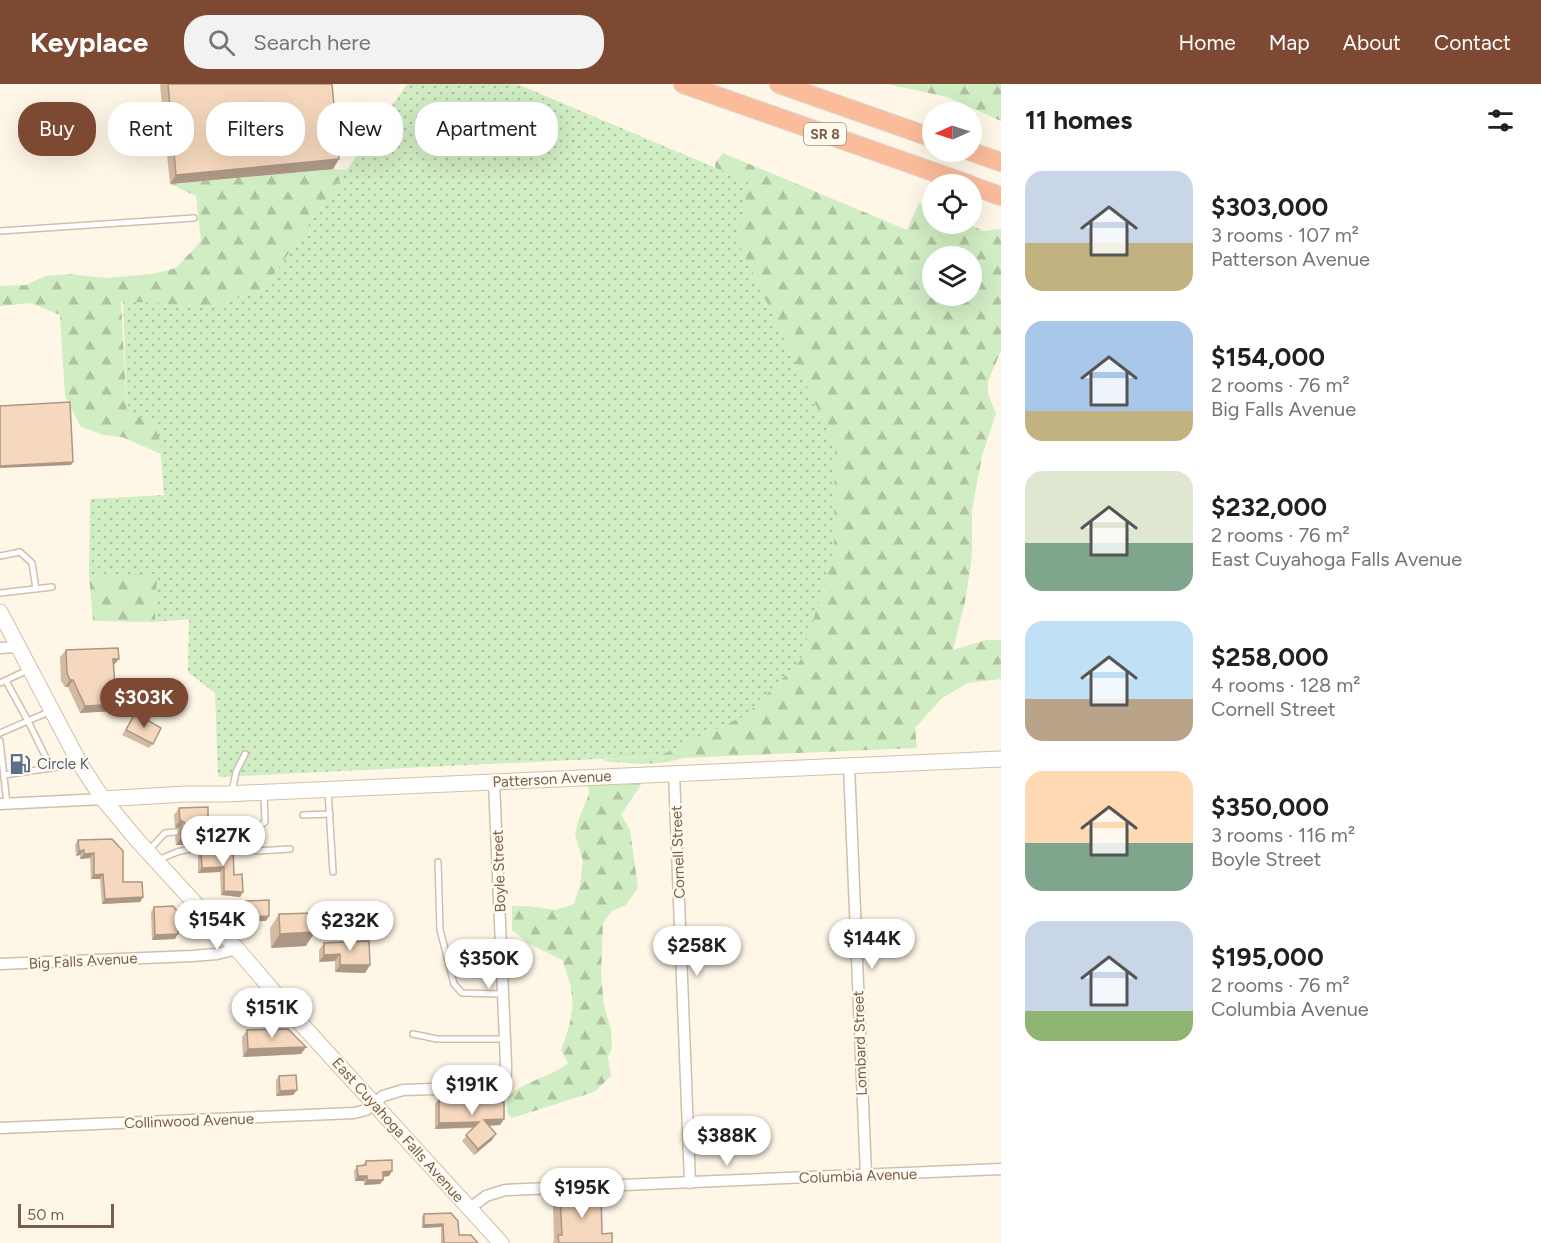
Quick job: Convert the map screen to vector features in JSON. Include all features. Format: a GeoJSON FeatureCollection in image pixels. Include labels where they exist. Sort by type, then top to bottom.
{"type":"FeatureCollection","features":[{"type":"Feature","properties":{"kind":"highway","name":"SR 8"},"geometry":{"type":"LineString","coordinates":[[683,84],[939,174]]}},
{"type":"Feature","properties":{"kind":"highway","name":"SR 8"},"geometry":{"type":"LineString","coordinates":[[779,84],[922,134]]}},
{"type":"Feature","properties":{"kind":"highway"},"geometry":{"type":"LineString","coordinates":[[982,155],[1001,162]]}},
{"type":"Feature","properties":{"kind":"highway","name":"SR 8"},"geometry":{"type":"LineString","coordinates":[[982,189],[1001,196]]}},
{"type":"Feature","properties":{"kind":"street","name":"East Cuyahoga Falls Avenue"},"geometry":{"type":"LineString","coordinates":[[0,612],[80,764],[103,799],[304,1027],[501,1243]]}},
{"type":"Feature","properties":{"kind":"street"},"geometry":{"type":"LineString","coordinates":[[0,648],[17,647]]}},
{"type":"Feature","properties":{"kind":"street","name":"Patterson Avenue"},"geometry":{"type":"LineString","coordinates":[[103,799],[1001,759]]}},
{"type":"Feature","properties":{"kind":"street","name":"Lombard Street"},"geometry":{"type":"LineString","coordinates":[[849,766],[866,1175]]}},
{"type":"Feature","properties":{"kind":"street","name":"Cornell Street"},"geometry":{"type":"LineString","coordinates":[[674,773],[690,1183]]}},
{"type":"Feature","properties":{"kind":"street","name":"Boyle Street"},"geometry":{"type":"LineString","coordinates":[[375,1103],[383,1096],[403,1090],[491,1087],[506,1074],[494,782]]}},
{"type":"Feature","properties":{"kind":"street"},"geometry":{"type":"LineString","coordinates":[[4,804],[103,799]]}},
{"type":"Feature","properties":{"kind":"street","name":"Big Falls Avenue"},"geometry":{"type":"LineString","coordinates":[[0,964],[192,956],[217,954],[237,949]]}},
{"type":"Feature","properties":{"kind":"street","name":"Collinwood Avenue"},"geometry":{"type":"LineString","coordinates":[[0,1128],[334,1114],[366,1110],[375,1103]]}},
{"type":"Feature","properties":{"kind":"street","name":"Columbia Avenue"},"geometry":{"type":"LineString","coordinates":[[469,1209],[486,1196],[505,1190],[1001,1169]]}},
{"type":"Feature","properties":{"kind":"lane"},"geometry":{"type":"LineString","coordinates":[[0,231],[194,218]]}},
{"type":"Feature","properties":{"kind":"lane"},"geometry":{"type":"LineString","coordinates":[[0,556],[20,552],[32,563],[36,589]]}},
{"type":"Feature","properties":{"kind":"lane"},"geometry":{"type":"LineString","coordinates":[[0,593],[52,587]]}},
{"type":"Feature","properties":{"kind":"lane"},"geometry":{"type":"LineString","coordinates":[[29,669],[3,682],[28,721],[51,768]]}},
{"type":"Feature","properties":{"kind":"lane"},"geometry":{"type":"LineString","coordinates":[[0,733],[51,711]]}},
{"type":"Feature","properties":{"kind":"lane"},"geometry":{"type":"LineString","coordinates":[[0,741],[4,804]]}},
{"type":"Feature","properties":{"kind":"lane"},"geometry":{"type":"LineString","coordinates":[[231,794],[236,772],[245,754]]}},
{"type":"Feature","properties":{"kind":"lane"},"geometry":{"type":"LineString","coordinates":[[4,776],[80,764]]}},
{"type":"Feature","properties":{"kind":"lane"},"geometry":{"type":"LineString","coordinates":[[328,790],[333,872]]}},
{"type":"Feature","properties":{"kind":"lane"},"geometry":{"type":"LineString","coordinates":[[204,830],[259,827],[265,822],[263,792]]}},
{"type":"Feature","properties":{"kind":"lane"},"geometry":{"type":"LineString","coordinates":[[303,815],[330,814]]}},
{"type":"Feature","properties":{"kind":"lane"},"geometry":{"type":"LineString","coordinates":[[152,856],[165,834],[175,831]]}},
{"type":"Feature","properties":{"kind":"lane"},"geometry":{"type":"LineString","coordinates":[[152,856],[190,849],[244,847],[257,851],[290,849]]}},
{"type":"Feature","properties":{"kind":"lane"},"geometry":{"type":"LineString","coordinates":[[438,862],[440,930],[454,984],[462,993],[504,994]]}},
{"type":"Feature","properties":{"kind":"lane"},"geometry":{"type":"LineString","coordinates":[[413,1034],[437,1039],[505,1039]]}},
{"type":"Feature","properties":{"kind":"green space"},"geometry":{"type":"Polygon","coordinates":[[[407,84],[517,84],[749,182],[737,240],[835,445],[834,555],[800,661],[746,715],[659,756],[218,777],[215,693],[188,672],[189,619],[155,622],[157,574],[89,575],[90,499],[164,495],[158,422],[127,413],[123,301],[211,307],[263,290],[357,156],[403,156],[403,102],[394,102],[407,84]]]}},
{"type":"Feature","properties":{"kind":"green space"},"geometry":{"type":"Polygon","coordinates":[[[887,84],[1001,84],[1001,121],[982,113],[982,102],[958,102],[947,97],[887,84]]]}},
{"type":"Feature","properties":{"kind":"green space"},"geometry":{"type":"Polygon","coordinates":[[[723,153],[907,230],[919,203],[922,204],[922,234],[982,234],[982,230],[1001,229],[1001,351],[988,381],[988,394],[996,413],[982,456],[972,510],[972,555],[965,602],[953,650],[986,640],[1001,640],[1001,679],[968,683],[942,698],[915,728],[917,748],[683,758],[654,763],[604,761],[605,759],[658,756],[737,239],[717,188],[715,163],[723,153]]]}},
{"type":"Feature","properties":{"kind":"green space"},"geometry":{"type":"Polygon","coordinates":[[[333,169],[347,170],[263,290],[211,307],[121,302],[127,413],[158,422],[161,454],[122,437],[104,435],[81,427],[65,396],[60,315],[31,303],[0,306],[0,286],[26,285],[45,276],[69,274],[106,278],[152,274],[176,268],[201,241],[196,196],[170,184],[333,169]]]}},
{"type":"Feature","properties":{"kind":"green space"},"geometry":{"type":"Polygon","coordinates":[[[158,573],[155,622],[93,621],[89,575],[158,573]]]}},
{"type":"Feature","properties":{"kind":"green space"},"geometry":{"type":"Polygon","coordinates":[[[646,777],[621,815],[630,830],[638,888],[626,905],[612,911],[603,923],[601,976],[604,1006],[611,1029],[612,1048],[608,1057],[611,1076],[594,1092],[512,1118],[507,1113],[508,1097],[568,1063],[561,1050],[571,1015],[572,995],[562,960],[528,943],[512,930],[512,906],[556,910],[574,904],[580,885],[583,861],[575,835],[589,794],[588,781],[646,777]]]}},
{"type":"Feature","properties":{"kind":"building"},"geometry":{"type":"Polygon","coordinates":[[[168,84],[332,84],[334,102],[317,102],[317,156],[339,156],[339,159],[176,175],[174,156],[194,156],[194,102],[170,102],[168,84]]]}},
{"type":"Feature","properties":{"kind":"building"},"geometry":{"type":"Polygon","coordinates":[[[70,402],[73,462],[0,466],[0,406],[70,402]]]}},
{"type":"Feature","properties":{"kind":"building"},"geometry":{"type":"Polygon","coordinates":[[[118,648],[119,659],[113,659],[115,686],[135,685],[136,703],[85,706],[73,680],[70,680],[67,673],[66,650],[118,648]]]}},
{"type":"Feature","properties":{"kind":"building"},"geometry":{"type":"Polygon","coordinates":[[[135,713],[161,728],[153,744],[126,730],[135,713]]]}},
{"type":"Feature","properties":{"kind":"building"},"geometry":{"type":"Polygon","coordinates":[[[208,807],[208,818],[204,822],[209,828],[209,836],[181,838],[180,830],[185,825],[180,820],[179,808],[208,807]]]}},
{"type":"Feature","properties":{"kind":"building"},"geometry":{"type":"Polygon","coordinates":[[[112,839],[123,851],[123,882],[142,882],[143,897],[105,899],[103,874],[94,875],[94,853],[84,854],[84,850],[79,851],[78,840],[112,839]]]}},
{"type":"Feature","properties":{"kind":"building"},"geometry":{"type":"Polygon","coordinates":[[[233,848],[234,875],[242,874],[243,892],[224,891],[224,867],[202,868],[201,849],[233,848]]]}},
{"type":"Feature","properties":{"kind":"building"},"geometry":{"type":"Polygon","coordinates":[[[269,900],[269,916],[247,917],[246,901],[269,900]]]}},
{"type":"Feature","properties":{"kind":"building"},"geometry":{"type":"Polygon","coordinates":[[[173,906],[189,926],[178,926],[178,934],[155,935],[154,907],[173,906]]]}},
{"type":"Feature","properties":{"kind":"building"},"geometry":{"type":"Polygon","coordinates":[[[314,913],[315,932],[280,934],[279,914],[314,913]]]}},
{"type":"Feature","properties":{"kind":"building"},"geometry":{"type":"Polygon","coordinates":[[[369,941],[370,965],[340,965],[340,954],[324,955],[324,943],[369,941]]]}},
{"type":"Feature","properties":{"kind":"building"},"geometry":{"type":"Polygon","coordinates":[[[288,1029],[306,1047],[248,1049],[247,1030],[288,1029]]]}},
{"type":"Feature","properties":{"kind":"building"},"geometry":{"type":"Polygon","coordinates":[[[296,1075],[297,1090],[280,1091],[279,1076],[296,1075]]]}},
{"type":"Feature","properties":{"kind":"building"},"geometry":{"type":"Polygon","coordinates":[[[474,1097],[474,1103],[504,1102],[504,1119],[484,1120],[496,1134],[478,1149],[466,1135],[479,1122],[439,1123],[439,1098],[474,1097]]]}},
{"type":"Feature","properties":{"kind":"building"},"geometry":{"type":"Polygon","coordinates":[[[392,1160],[392,1171],[383,1172],[383,1180],[367,1180],[367,1176],[358,1176],[357,1166],[366,1165],[366,1161],[392,1160]]]}},
{"type":"Feature","properties":{"kind":"building"},"geometry":{"type":"Polygon","coordinates":[[[601,1192],[602,1234],[612,1233],[612,1243],[559,1243],[558,1235],[562,1235],[560,1194],[601,1192]]]}},
{"type":"Feature","properties":{"kind":"building"},"geometry":{"type":"Polygon","coordinates":[[[451,1213],[458,1221],[459,1235],[471,1235],[478,1243],[444,1243],[443,1224],[424,1225],[424,1214],[451,1213]]]}},
{"type":"Feature","properties":{"kind":"place","name":"Circle K"},"geometry":{"type":"Point","coordinates":[20,764]}}]}
